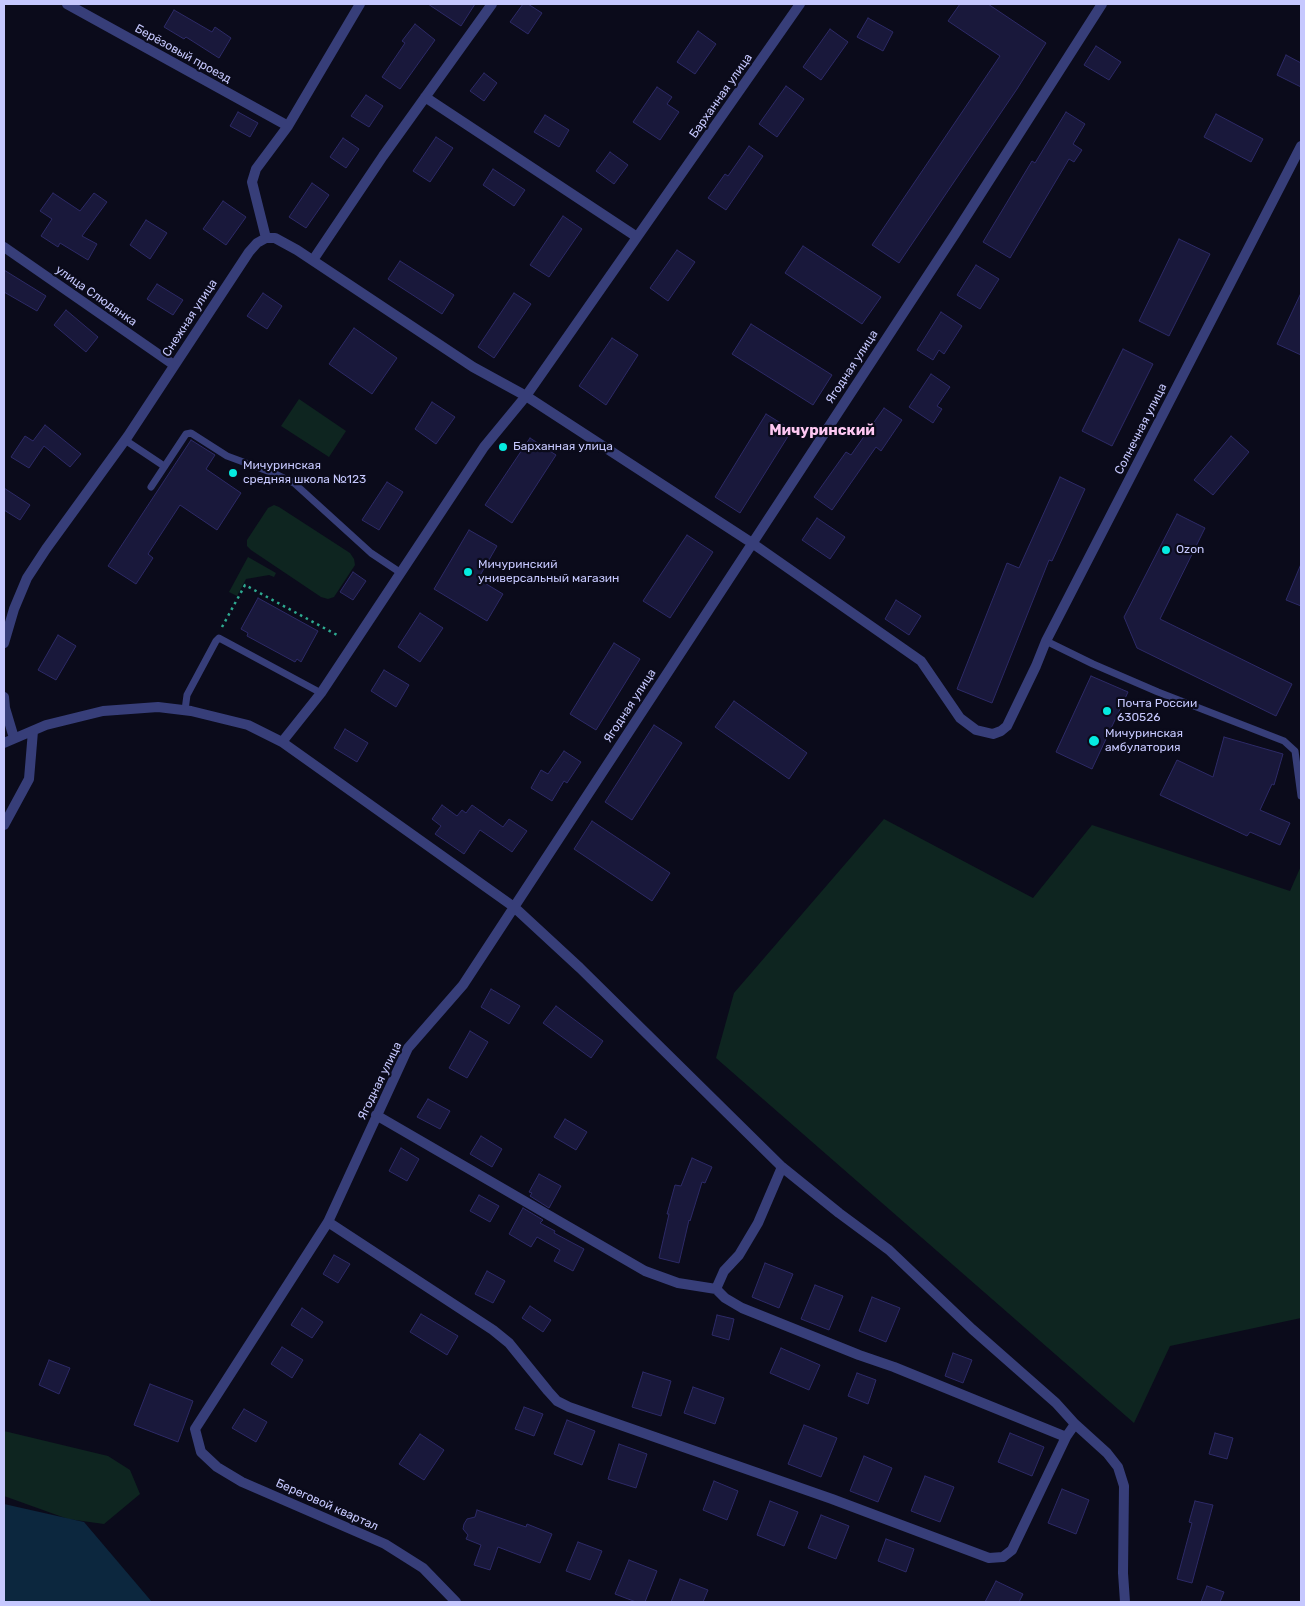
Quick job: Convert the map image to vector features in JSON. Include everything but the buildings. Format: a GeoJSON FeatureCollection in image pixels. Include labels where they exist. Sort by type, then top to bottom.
{"type":"FeatureCollection","features":[{"type":"Feature","properties":{"kind":"street","name":"Берёзовый проезд"},"geometry":{"type":"LineString","coordinates":[[67,4],[288,126]]}},
{"type":"Feature","properties":{"kind":"street"},"geometry":{"type":"LineString","coordinates":[[360,4],[288,126],[256,169],[252,182],[266,238],[275,238],[284,242],[313,260],[473,368],[526,396],[752,543]]}},
{"type":"Feature","properties":{"kind":"street"},"geometry":{"type":"LineString","coordinates":[[313,260],[425,97],[492,4]]}},
{"type":"Feature","properties":{"kind":"street","name":"Барханная улица"},"geometry":{"type":"LineString","coordinates":[[282,742],[321,693],[484,447],[526,396],[800,4]]}},
{"type":"Feature","properties":{"kind":"street","name":"Ягодная улица"},"geometry":{"type":"LineString","coordinates":[[195,1429],[328,1222],[408,1048],[463,985],[955,234],[1102,4]]}},
{"type":"Feature","properties":{"kind":"street"},"geometry":{"type":"LineString","coordinates":[[425,97],[637,236]]}},
{"type":"Feature","properties":{"kind":"street","name":"Солнечная улица"},"geometry":{"type":"LineString","coordinates":[[752,543],[921,661],[960,718],[976,730],[993,734],[1001,731],[1007,726],[1036,666],[1046,640],[1301,146]]}},
{"type":"Feature","properties":{"kind":"street","name":"Снежная улица"},"geometry":{"type":"LineString","coordinates":[[4,643],[14,609],[27,578],[125,440],[250,252],[266,238]]}},
{"type":"Feature","properties":{"kind":"street","name":"улица Слюдянка"},"geometry":{"type":"LineString","coordinates":[[4,247],[174,365]]}},
{"type":"Feature","properties":{"kind":"street"},"geometry":{"type":"LineString","coordinates":[[4,697],[5,708],[14,738]]}},
{"type":"Feature","properties":{"kind":"street"},"geometry":{"type":"LineString","coordinates":[[4,743],[46,725],[104,711],[158,707],[185,710],[248,725],[282,742],[514,907],[580,968],[782,1167],[889,1250],[972,1329],[1056,1403],[1075,1424],[1107,1453],[1118,1467],[1124,1486],[1123,1573],[1125,1602]]}},
{"type":"Feature","properties":{"kind":"street"},"geometry":{"type":"LineString","coordinates":[[4,825],[29,779],[32,731]]}},
{"type":"Feature","properties":{"kind":"street"},"geometry":{"type":"LineString","coordinates":[[376,1115],[645,1271],[678,1283],[716,1289],[725,1298],[742,1308],[1066,1437]]}},
{"type":"Feature","properties":{"kind":"street"},"geometry":{"type":"LineString","coordinates":[[716,1289],[724,1271],[739,1255],[758,1223],[782,1167]]}},
{"type":"Feature","properties":{"kind":"street"},"geometry":{"type":"LineString","coordinates":[[328,1222],[493,1330],[509,1343],[553,1396],[569,1407],[832,1499],[989,1558],[1003,1557],[1012,1550],[1066,1437],[1075,1424]]}},
{"type":"Feature","properties":{"kind":"street","name":"Береговой квартал"},"geometry":{"type":"LineString","coordinates":[[195,1429],[201,1452],[217,1467],[242,1482],[385,1544],[423,1568],[456,1602]]}},
{"type":"Feature","properties":{"kind":"lane"},"geometry":{"type":"LineString","coordinates":[[151,487],[186,434],[191,433],[227,456],[294,483],[371,553],[401,573]]}},
{"type":"Feature","properties":{"kind":"lane"},"geometry":{"type":"LineString","coordinates":[[125,440],[164,466]]}},
{"type":"Feature","properties":{"kind":"lane"},"geometry":{"type":"LineString","coordinates":[[185,710],[187,694],[216,640],[219,638],[321,693]]}},
{"type":"Feature","properties":{"kind":"lane"},"geometry":{"type":"LineString","coordinates":[[1046,640],[1093,664],[1158,692],[1284,741],[1295,751],[1301,796]]}},
{"type":"Feature","properties":{"kind":"path"},"geometry":{"type":"LineString","coordinates":[[219,638],[221,629],[245,585],[337,635]]}},
{"type":"Feature","properties":{"kind":"green space"},"geometry":{"type":"Polygon","coordinates":[[[299,399],[346,431],[329,457],[281,426],[299,399]]]}},
{"type":"Feature","properties":{"kind":"green space"},"geometry":{"type":"Polygon","coordinates":[[[274,505],[350,553],[354,559],[355,565],[334,597],[328,599],[321,597],[247,546],[247,540],[268,508],[274,505]]]}},
{"type":"Feature","properties":{"kind":"green space"},"geometry":{"type":"Polygon","coordinates":[[[248,557],[276,573],[274,577],[269,575],[246,579],[237,596],[229,592],[248,557]]]}},
{"type":"Feature","properties":{"kind":"green space"},"geometry":{"type":"Polygon","coordinates":[[[884,819],[1033,898],[1092,825],[1290,891],[1301,866],[1301,1318],[1170,1346],[1134,1423],[716,1058],[734,993],[884,819]]]}},
{"type":"Feature","properties":{"kind":"green space"},"geometry":{"type":"Polygon","coordinates":[[[4,1431],[108,1456],[130,1470],[140,1494],[104,1524],[68,1519],[4,1496],[4,1431]]]}},
{"type":"Feature","properties":{"kind":"water"},"geometry":{"type":"Polygon","coordinates":[[[4,1504],[84,1522],[152,1602],[4,1602],[4,1504]]]}},
{"type":"Feature","properties":{"kind":"place","name":"Барханная улица"},"geometry":{"type":"Point","coordinates":[503,447]}},
{"type":"Feature","properties":{"kind":"place","name":"Мичуринская средняя школа №123"},"geometry":{"type":"Point","coordinates":[233,473]}},
{"type":"Feature","properties":{"kind":"place","name":"Ozon"},"geometry":{"type":"Point","coordinates":[1166,550]}},
{"type":"Feature","properties":{"kind":"place","name":"Мичуринский универсальный магазин"},"geometry":{"type":"Point","coordinates":[468,572]}},
{"type":"Feature","properties":{"kind":"place","name":"Почта России 630526"},"geometry":{"type":"Point","coordinates":[1107,711]}},
{"type":"Feature","properties":{"kind":"place","name":"Мичуринская амбулатория"},"geometry":{"type":"Point","coordinates":[1094,741]}},
{"type":"Feature","properties":{"kind":"district","name":"Мичуринский"},"geometry":{"type":"Point","coordinates":[822,431]}}]}
